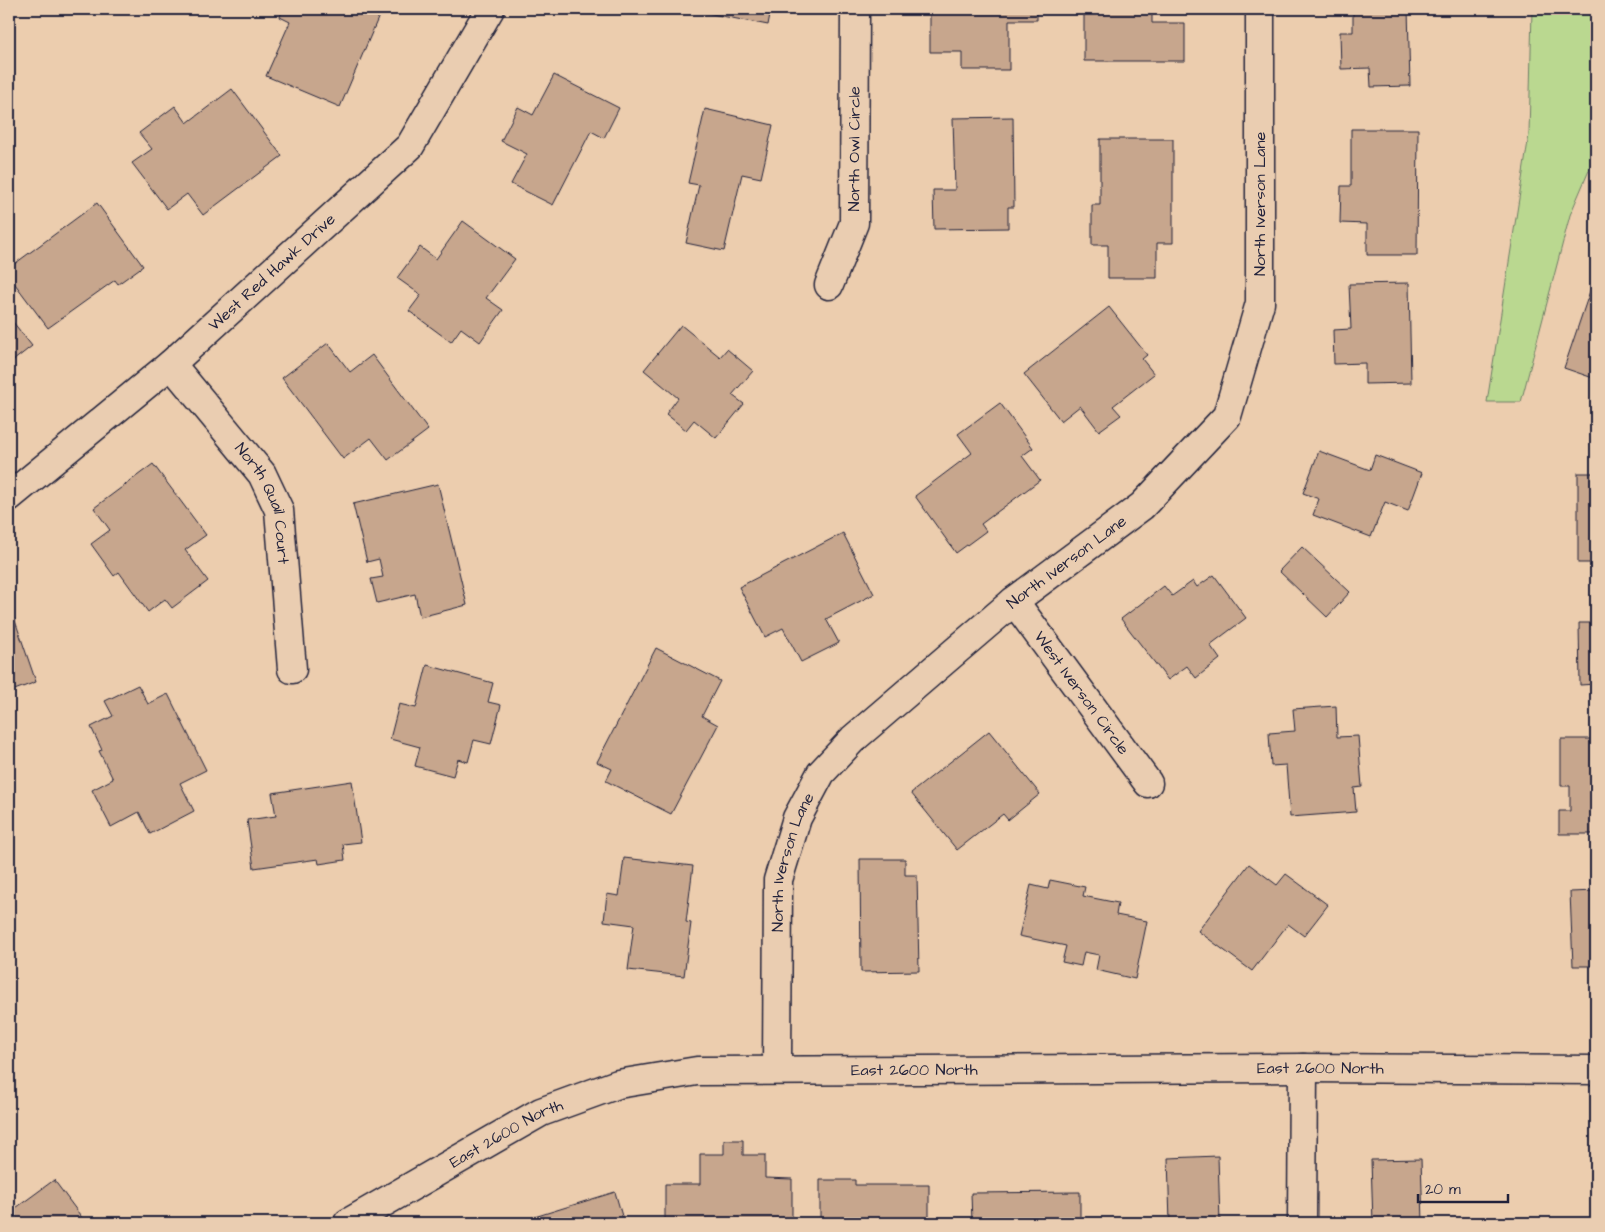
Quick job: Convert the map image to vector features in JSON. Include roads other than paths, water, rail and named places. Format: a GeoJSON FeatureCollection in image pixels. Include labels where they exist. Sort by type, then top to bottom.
{"type":"FeatureCollection","features":[{"type":"Feature","properties":{"kind":"street","name":"West Red Hawk Drive"},"geometry":{"type":"LineString","coordinates":[[9,497],[172,364],[410,146],[490,9]]}},
{"type":"Feature","properties":{"kind":"street","name":"North Owl Circle"},"geometry":{"type":"LineString","coordinates":[[829,285],[854,224],[855,9]]}},
{"type":"Feature","properties":{"kind":"street","name":"North Iverson Lane"},"geometry":{"type":"LineString","coordinates":[[777,1070],[778,880],[796,818],[821,773],[853,739],[1014,602],[1142,506],[1227,416],[1260,303],[1260,9]]}},
{"type":"Feature","properties":{"kind":"street","name":"North Quail Court"},"geometry":{"type":"LineString","coordinates":[[172,364],[262,474],[279,510],[292,669]]}},
{"type":"Feature","properties":{"kind":"street","name":"West Iverson Circle"},"geometry":{"type":"LineString","coordinates":[[1014,602],[1148,783]]}},
{"type":"Feature","properties":{"kind":"street","name":"East 2600 North"},"geometry":{"type":"LineString","coordinates":[[348,1223],[541,1112],[618,1084],[697,1071],[1303,1068],[1596,1070]]}},
{"type":"Feature","properties":{"kind":"street"},"geometry":{"type":"LineString","coordinates":[[1302,1223],[1303,1068]]}}]}
